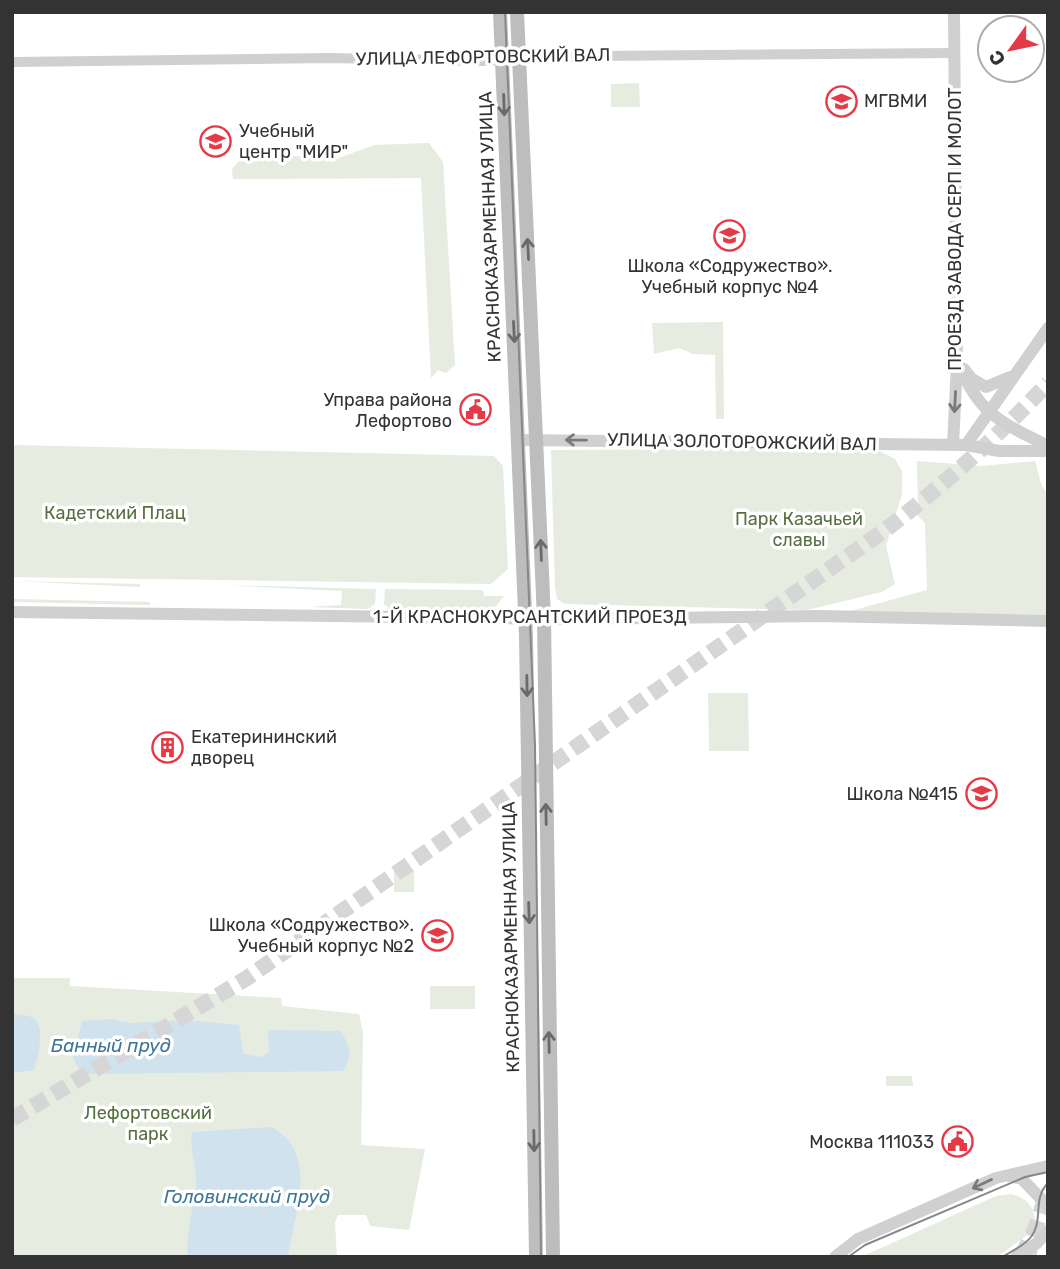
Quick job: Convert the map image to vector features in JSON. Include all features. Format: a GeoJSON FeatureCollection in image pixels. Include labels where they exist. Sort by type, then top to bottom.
{"type":"FeatureCollection","features":[{"type":"Feature","properties":{"kind":"main road","name":"КРАСНОКАЗАРМЕННАЯ УЛИЦА"},"geometry":{"type":"LineString","coordinates":[[500,12],[524,618],[536,1257]]}},
{"type":"Feature","properties":{"kind":"main road","name":"КРАСНОКАЗАРМЕННАЯ УЛИЦА"},"geometry":{"type":"LineString","coordinates":[[517,12],[544,618],[553,1257]]}},
{"type":"Feature","properties":{"kind":"street","name":"ПРОЕЗД ЗАВОДА СЕРП И МОЛОТ"},"geometry":{"type":"LineString","coordinates":[[954,12],[960,445]]}},
{"type":"Feature","properties":{"kind":"street","name":"УЛИЦА ЛЕФОРТОВСКИЙ ВАЛ"},"geometry":{"type":"LineString","coordinates":[[12,62],[329,58],[519,60],[954,52]]}},
{"type":"Feature","properties":{"kind":"street"},"geometry":{"type":"LineString","coordinates":[[960,445],[1048,328]]}},
{"type":"Feature","properties":{"kind":"street"},"geometry":{"type":"LineString","coordinates":[[957,359],[968,374],[982,386],[991,387],[1013,376]]}},
{"type":"Feature","properties":{"kind":"street"},"geometry":{"type":"LineString","coordinates":[[957,359],[969,389],[988,411],[1000,421],[1048,446]]}},
{"type":"Feature","properties":{"kind":"street","name":"УЛИЦА ЗОЛОТОРОЖСКИЙ ВАЛ"},"geometry":{"type":"LineString","coordinates":[[518,440],[960,445],[999,451],[1048,452]]}},
{"type":"Feature","properties":{"kind":"street"},"geometry":{"type":"LineString","coordinates":[[1030,451],[1048,458]]}},
{"type":"Feature","properties":{"kind":"street","name":"1-Й КРАСНОКУРСАНТСКИЙ ПРОЕЗД"},"geometry":{"type":"LineString","coordinates":[[12,612],[524,618],[821,616],[1048,621]]}},
{"type":"Feature","properties":{"kind":"street"},"geometry":{"type":"LineString","coordinates":[[835,1257],[858,1239],[1005,1175],[1048,1166]]}},
{"type":"Feature","properties":{"kind":"street"},"geometry":{"type":"LineString","coordinates":[[1005,1175],[1022,1179],[1048,1206]]}},
{"type":"Feature","properties":{"kind":"street"},"geometry":{"type":"LineString","coordinates":[[1016,1257],[1037,1244],[1048,1231]]}},
{"type":"Feature","properties":{"kind":"green space"},"geometry":{"type":"Polygon","coordinates":[[[639,83],[640,107],[611,107],[611,84],[639,83]]]}},
{"type":"Feature","properties":{"kind":"green space"},"geometry":{"type":"Polygon","coordinates":[[[429,143],[443,162],[455,365],[446,373],[438,370],[431,378],[421,178],[233,179],[232,169],[242,158],[253,153],[336,159],[374,145],[429,143]]]}},
{"type":"Feature","properties":{"kind":"green space"},"geometry":{"type":"Polygon","coordinates":[[[723,322],[724,419],[716,419],[715,355],[693,354],[679,348],[654,354],[652,323],[723,322]]]}},
{"type":"Feature","properties":{"kind":"green space","name":"Кадетский Плац"},"geometry":{"type":"Polygon","coordinates":[[[12,445],[494,456],[503,466],[508,569],[491,584],[12,577],[12,445]]]}},
{"type":"Feature","properties":{"kind":"green space","name":"Парк Казачьей славы"},"geometry":{"type":"Polygon","coordinates":[[[873,448],[895,459],[902,471],[902,494],[886,546],[895,584],[882,592],[807,610],[565,604],[557,599],[551,450],[873,448]]]}},
{"type":"Feature","properties":{"kind":"green space"},"geometry":{"type":"Polygon","coordinates":[[[917,461],[981,466],[1035,461],[1041,484],[1048,495],[1048,615],[847,612],[927,590],[925,523],[918,516],[917,461]]]}},
{"type":"Feature","properties":{"kind":"green space"},"geometry":{"type":"Polygon","coordinates":[[[12,581],[140,584],[140,587],[12,581]]]}},
{"type":"Feature","properties":{"kind":"green space"},"geometry":{"type":"Polygon","coordinates":[[[221,585],[376,589],[375,604],[368,609],[307,607],[341,605],[342,591],[221,585]]]}},
{"type":"Feature","properties":{"kind":"green space"},"geometry":{"type":"Polygon","coordinates":[[[385,589],[483,590],[484,596],[504,596],[493,610],[389,608],[384,604],[385,589]]]}},
{"type":"Feature","properties":{"kind":"green space"},"geometry":{"type":"Polygon","coordinates":[[[14,599],[150,602],[150,605],[14,602],[14,599]]]}},
{"type":"Feature","properties":{"kind":"green space"},"geometry":{"type":"Polygon","coordinates":[[[708,693],[748,693],[749,751],[709,751],[708,693]]]}},
{"type":"Feature","properties":{"kind":"green space"},"geometry":{"type":"Polygon","coordinates":[[[394,870],[414,870],[414,892],[394,892],[394,870]]]}},
{"type":"Feature","properties":{"kind":"green space","name":"Лефортовский парк"},"geometry":{"type":"Polygon","coordinates":[[[12,978],[70,978],[70,986],[281,998],[282,1006],[359,1014],[363,1032],[361,1145],[425,1149],[409,1230],[370,1226],[366,1215],[338,1215],[335,1223],[337,1257],[12,1257],[12,978]]]}},
{"type":"Feature","properties":{"kind":"green space"},"geometry":{"type":"Polygon","coordinates":[[[430,986],[475,986],[475,1009],[430,1009],[430,986]]]}},
{"type":"Feature","properties":{"kind":"green space"},"geometry":{"type":"Polygon","coordinates":[[[886,1076],[912,1076],[913,1086],[886,1086],[886,1076]]]}},
{"type":"Feature","properties":{"kind":"green space"},"geometry":{"type":"Polygon","coordinates":[[[1011,1194],[1023,1199],[1031,1207],[1034,1230],[997,1257],[861,1257],[996,1196],[1011,1194]]]}},
{"type":"Feature","properties":{"kind":"water"},"geometry":{"type":"Polygon","coordinates":[[[12,1014],[30,1017],[38,1023],[40,1044],[34,1070],[12,1073],[12,1014]]]}},
{"type":"Feature","properties":{"kind":"water","name":"Банный пруд"},"geometry":{"type":"Polygon","coordinates":[[[110,1019],[132,1023],[185,1020],[239,1025],[243,1054],[262,1057],[269,1051],[268,1030],[340,1031],[348,1046],[349,1056],[343,1071],[87,1074],[80,1070],[73,1059],[82,1021],[110,1019]]]}},
{"type":"Feature","properties":{"kind":"water","name":"Головинский пруд"},"geometry":{"type":"Polygon","coordinates":[[[272,1127],[287,1139],[296,1153],[300,1169],[298,1204],[288,1257],[188,1257],[196,1186],[192,1132],[272,1127]]]}},
{"type":"Feature","properties":{"kind":"tunnel"},"geometry":{"type":"LineString","coordinates":[[12,1119],[247,978],[885,530],[970,460],[1048,383]]}},
{"type":"Feature","properties":{"kind":"tunnel"},"geometry":{"type":"LineString","coordinates":[[1021,1257],[1035,1230],[1048,1190]]}},
{"type":"Feature","properties":{"kind":"tunnel"},"geometry":{"type":"LineString","coordinates":[[1029,1257],[1035,1230]]}},
{"type":"Feature","properties":{"kind":"tram line"},"geometry":{"type":"LineString","coordinates":[[505,12],[535,745],[541,1257]]}},
{"type":"Feature","properties":{"kind":"tram line"},"geometry":{"type":"LineString","coordinates":[[848,1257],[865,1245],[1025,1177],[1048,1172]]}},
{"type":"Feature","properties":{"kind":"tram line"},"geometry":{"type":"LineString","coordinates":[[1002,1257],[1031,1237],[1037,1224],[1040,1196],[1048,1183]]}},
{"type":"Feature","properties":{"kind":"place","name":"МГВМИ"},"geometry":{"type":"Point","coordinates":[841,101]}},
{"type":"Feature","properties":{"kind":"place","name":"Учебный центр \"МИР\""},"geometry":{"type":"Point","coordinates":[216,141]}},
{"type":"Feature","properties":{"kind":"place","name":"Школа «Содружество». Учебный корпус №4"},"geometry":{"type":"Point","coordinates":[730,235]}},
{"type":"Feature","properties":{"kind":"place","name":"Управа района Лефортово"},"geometry":{"type":"Point","coordinates":[475,410]}},
{"type":"Feature","properties":{"kind":"place","name":"Екатерининский дворец"},"geometry":{"type":"Point","coordinates":[168,747]}},
{"type":"Feature","properties":{"kind":"place","name":"Школа №415"},"geometry":{"type":"Point","coordinates":[981,794]}},
{"type":"Feature","properties":{"kind":"place","name":"Школа «Содружество». Учебный корпус №2"},"geometry":{"type":"Point","coordinates":[437,935]}},
{"type":"Feature","properties":{"kind":"place","name":"Москва 111033"},"geometry":{"type":"Point","coordinates":[957,1142]}}]}
